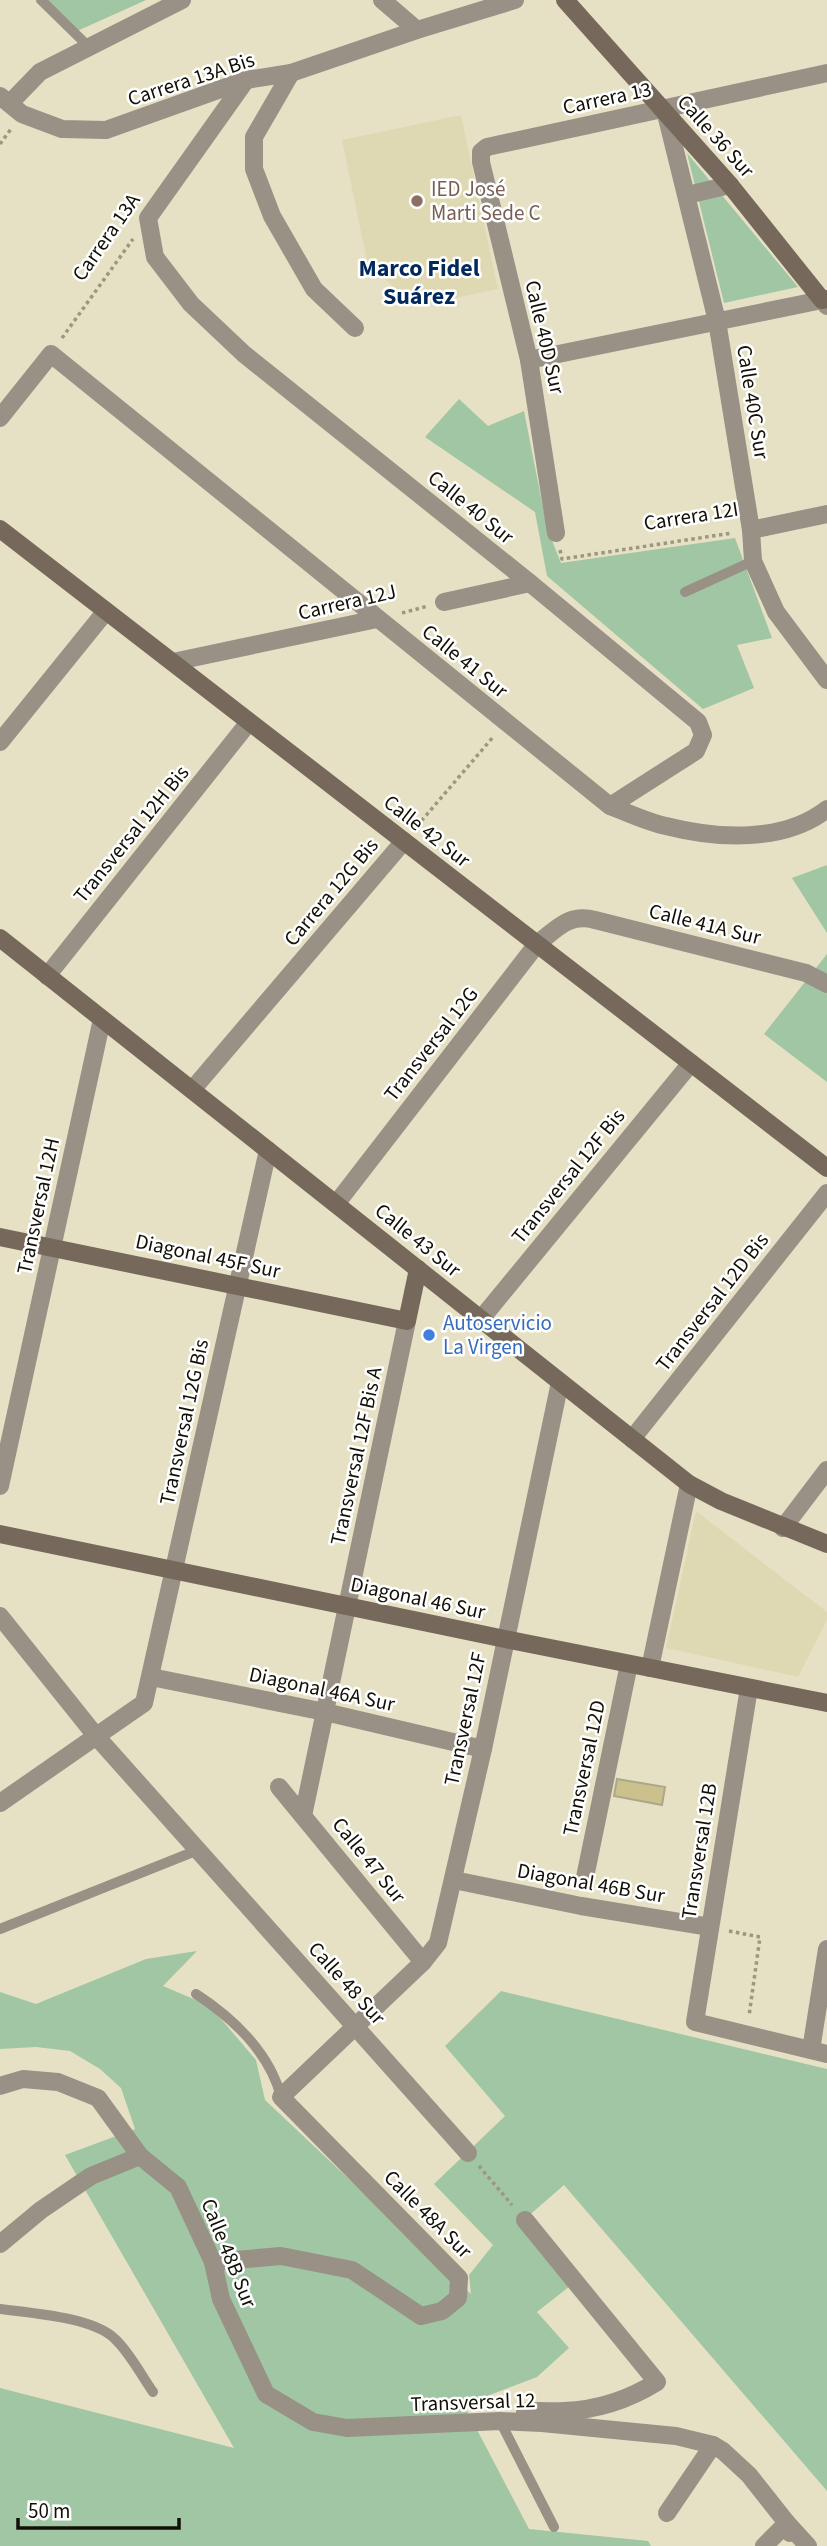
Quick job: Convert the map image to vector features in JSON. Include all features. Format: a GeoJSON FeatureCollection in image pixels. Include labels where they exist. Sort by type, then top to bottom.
{"type":"FeatureCollection","features":[{"type":"Feature","properties":{"kind":"street"},"geometry":{"type":"LineString","coordinates":[[5,100],[40,72],[182,0]]}},
{"type":"Feature","properties":{"kind":"street"},"geometry":{"type":"LineString","coordinates":[[382,0],[417,30]]}},
{"type":"Feature","properties":{"kind":"street"},"geometry":{"type":"LineString","coordinates":[[355,328],[314,289],[272,216],[254,169],[254,138],[291,73],[515,0]]}},
{"type":"Feature","properties":{"kind":"street","name":"Calle 36 Sur"},"geometry":{"type":"LineString","coordinates":[[565,0],[730,185],[825,302]]}},
{"type":"Feature","properties":{"kind":"street","name":"Carrera 13A Bis"},"geometry":{"type":"LineString","coordinates":[[5,100],[22,114],[62,129],[106,130],[246,80],[291,73]]}},
{"type":"Feature","properties":{"kind":"street","name":"Carrera 13"},"geometry":{"type":"LineString","coordinates":[[481,152],[486,147],[664,112],[827,73]]}},
{"type":"Feature","properties":{"kind":"street","name":"Carrera 13A"},"geometry":{"type":"LineString","coordinates":[[148,218],[246,80]]}},
{"type":"Feature","properties":{"kind":"street","name":"Calle 40C Sur"},"geometry":{"type":"LineString","coordinates":[[664,112],[717,321],[751,530],[753,561],[776,612],[827,680]]}},
{"type":"Feature","properties":{"kind":"street","name":"Calle 40D Sur"},"geometry":{"type":"LineString","coordinates":[[481,152],[481,162],[528,360],[556,533]]}},
{"type":"Feature","properties":{"kind":"street"},"geometry":{"type":"LineString","coordinates":[[687,195],[730,185]]}},
{"type":"Feature","properties":{"kind":"street","name":"Calle 40 Sur"},"geometry":{"type":"LineString","coordinates":[[148,218],[156,257],[191,304],[244,354],[530,583],[698,722],[703,735],[696,751],[610,806]]}},
{"type":"Feature","properties":{"kind":"street"},"geometry":{"type":"LineString","coordinates":[[528,360],[825,302]]}},
{"type":"Feature","properties":{"kind":"street"},"geometry":{"type":"LineString","coordinates":[[0,418],[51,354]]}},
{"type":"Feature","properties":{"kind":"street","name":"Calle 41 Sur"},"geometry":{"type":"LineString","coordinates":[[51,354],[610,806],[665,826],[711,834],[765,835],[815,818],[827,809]]}},
{"type":"Feature","properties":{"kind":"street","name":"Carrera 12I"},"geometry":{"type":"LineString","coordinates":[[751,530],[827,514]]}},
{"type":"Feature","properties":{"kind":"street","name":"Calle 42 Sur"},"geometry":{"type":"LineString","coordinates":[[0,529],[827,1168]]}},
{"type":"Feature","properties":{"kind":"street"},"geometry":{"type":"LineString","coordinates":[[444,602],[530,583]]}},
{"type":"Feature","properties":{"kind":"street"},"geometry":{"type":"LineString","coordinates":[[0,743],[106,611]]}},
{"type":"Feature","properties":{"kind":"street","name":"Carrera 12J"},"geometry":{"type":"LineString","coordinates":[[173,662],[377,619]]}},
{"type":"Feature","properties":{"kind":"street","name":"Transversal 12H Bis"},"geometry":{"type":"LineString","coordinates":[[47,975],[249,722]]}},
{"type":"Feature","properties":{"kind":"street","name":"Carrera 12G Bis"},"geometry":{"type":"LineString","coordinates":[[192,1090],[404,841]]}},
{"type":"Feature","properties":{"kind":"street","name":"Calle 41A Sur"},"geometry":{"type":"LineString","coordinates":[[569,920],[582,916],[806,973],[827,984]]}},
{"type":"Feature","properties":{"kind":"street","name":"Transversal 12G"},"geometry":{"type":"LineString","coordinates":[[337,1204],[537,944],[569,920]]}},
{"type":"Feature","properties":{"kind":"street","name":"Calle 43 Sur"},"geometry":{"type":"LineString","coordinates":[[0,939],[689,1484],[783,1528],[827,1544]]}},
{"type":"Feature","properties":{"kind":"street","name":"Transversal 12H"},"geometry":{"type":"LineString","coordinates":[[0,1486],[102,1019]]}},
{"type":"Feature","properties":{"kind":"street","name":"Transversal 12F Bis"},"geometry":{"type":"LineString","coordinates":[[481,1319],[691,1063]]}},
{"type":"Feature","properties":{"kind":"street","name":"Transversal 12G Bis"},"geometry":{"type":"LineString","coordinates":[[96,1736],[145,1703],[268,1150]]}},
{"type":"Feature","properties":{"kind":"street","name":"Transversal 12D Bis"},"geometry":{"type":"LineString","coordinates":[[632,1439],[827,1193]]}},
{"type":"Feature","properties":{"kind":"street","name":"Diagonal 45F Sur"},"geometry":{"type":"LineString","coordinates":[[0,1237],[407,1321]]}},
{"type":"Feature","properties":{"kind":"street","name":"Transversal 12F Bis A"},"geometry":{"type":"LineString","coordinates":[[303,1816],[418,1269]]}},
{"type":"Feature","properties":{"kind":"street","name":"Transversal 12F"},"geometry":{"type":"LineString","coordinates":[[423,1962],[438,1942],[454,1880],[560,1382]]}},
{"type":"Feature","properties":{"kind":"street"},"geometry":{"type":"LineString","coordinates":[[783,1528],[827,1471]]}},
{"type":"Feature","properties":{"kind":"street"},"geometry":{"type":"LineString","coordinates":[[650,1668],[689,1484]]}},
{"type":"Feature","properties":{"kind":"street","name":"Diagonal 46 Sur"},"geometry":{"type":"LineString","coordinates":[[0,1534],[827,1703]]}},
{"type":"Feature","properties":{"kind":"street","name":"Calle 48 Sur"},"geometry":{"type":"LineString","coordinates":[[0,1616],[96,1736],[468,2153]]}},
{"type":"Feature","properties":{"kind":"street","name":"Transversal 12D"},"geometry":{"type":"LineString","coordinates":[[584,1882],[629,1664]]}},
{"type":"Feature","properties":{"kind":"street","name":"Diagonal 46A Sur"},"geometry":{"type":"LineString","coordinates":[[151,1677],[325,1712],[483,1749]]}},
{"type":"Feature","properties":{"kind":"street","name":"Transversal 12B"},"geometry":{"type":"LineString","coordinates":[[746,2034],[695,2022],[749,1688]]}},
{"type":"Feature","properties":{"kind":"street"},"geometry":{"type":"LineString","coordinates":[[0,1802],[96,1736]]}},
{"type":"Feature","properties":{"kind":"street","name":"Calle 47 Sur"},"geometry":{"type":"LineString","coordinates":[[279,1787],[423,1962]]}},
{"type":"Feature","properties":{"kind":"street","name":"Diagonal 46B Sur"},"geometry":{"type":"LineString","coordinates":[[454,1880],[581,1906],[710,1927]]}},
{"type":"Feature","properties":{"kind":"street"},"geometry":{"type":"LineString","coordinates":[[746,2034],[819,2052],[827,1948]]}},
{"type":"Feature","properties":{"kind":"street"},"geometry":{"type":"LineString","coordinates":[[281,2097],[423,1962]]}},
{"type":"Feature","properties":{"kind":"street","name":"Calle 48B Sur"},"geometry":{"type":"LineString","coordinates":[[0,2086],[23,2079],[58,2082],[98,2098],[140,2155],[178,2187],[213,2262],[221,2299],[266,2394],[313,2422]]}},
{"type":"Feature","properties":{"kind":"street","name":"Calle 48A Sur"},"geometry":{"type":"LineString","coordinates":[[213,2262],[281,2256],[352,2270],[421,2316],[442,2311],[458,2298],[459,2278],[281,2097]]}},
{"type":"Feature","properties":{"kind":"street"},"geometry":{"type":"LineString","coordinates":[[0,2244],[41,2210],[91,2176],[140,2155]]}},
{"type":"Feature","properties":{"kind":"street"},"geometry":{"type":"LineString","coordinates":[[464,2423],[530,2411],[566,2411],[602,2406],[636,2395],[657,2382],[525,2220]]}},
{"type":"Feature","properties":{"kind":"street","name":"Transversal 12"},"geometry":{"type":"LineString","coordinates":[[313,2422],[347,2428],[500,2421],[676,2436],[713,2445]]}},
{"type":"Feature","properties":{"kind":"street"},"geometry":{"type":"LineString","coordinates":[[667,2513],[713,2445],[749,2475],[808,2546]]}},
{"type":"Feature","properties":{"kind":"street"},"geometry":{"type":"LineString","coordinates":[[764,2546],[787,2523]]}},
{"type":"Feature","properties":{"kind":"street"},"geometry":{"type":"LineString","coordinates":[[787,2523],[794,2546]]}},
{"type":"Feature","properties":{"kind":"lane"},"geometry":{"type":"LineString","coordinates":[[41,0],[89,47]]}},
{"type":"Feature","properties":{"kind":"lane"},"geometry":{"type":"LineString","coordinates":[[685,592],[753,561]]}},
{"type":"Feature","properties":{"kind":"lane"},"geometry":{"type":"LineString","coordinates":[[0,1929],[198,1850]]}},
{"type":"Feature","properties":{"kind":"lane"},"geometry":{"type":"LineString","coordinates":[[196,1994],[223,2012],[248,2037],[276,2079],[281,2097]]}},
{"type":"Feature","properties":{"kind":"lane"},"geometry":{"type":"LineString","coordinates":[[0,2309],[47,2314],[82,2322],[115,2337],[153,2392]]}},
{"type":"Feature","properties":{"kind":"lane"},"geometry":{"type":"LineString","coordinates":[[500,2421],[554,2527]]}},
{"type":"Feature","properties":{"kind":"path","name":"Carrera 13A"},"geometry":{"type":"LineString","coordinates":[[51,354],[148,218]]}},
{"type":"Feature","properties":{"kind":"path","name":"Carrera 12I"},"geometry":{"type":"LineString","coordinates":[[562,559],[751,530]]}},
{"type":"Feature","properties":{"kind":"path","name":"Carrera 12J"},"geometry":{"type":"LineString","coordinates":[[377,619],[444,602]]}},
{"type":"Feature","properties":{"kind":"path","name":"Carrera 12G Bis"},"geometry":{"type":"LineString","coordinates":[[404,841],[505,723]]}},
{"type":"Feature","properties":{"kind":"path"},"geometry":{"type":"LineString","coordinates":[[710,1927],[760,1937],[746,2034]]}},
{"type":"Feature","properties":{"kind":"path"},"geometry":{"type":"LineString","coordinates":[[468,2153],[525,2220]]}},
{"type":"Feature","properties":{"kind":"shaded area","name":"IED José Marti Sede C"},"geometry":{"type":"Polygon","coordinates":[[[461,115],[498,289],[413,307],[367,261],[342,140],[461,115]]]}},
{"type":"Feature","properties":{"kind":"shaded area"},"geometry":{"type":"Polygon","coordinates":[[[696,1511],[827,1612],[827,1620],[798,1677],[666,1648],[696,1511]]]}},
{"type":"Feature","properties":{"kind":"green space"},"geometry":{"type":"Polygon","coordinates":[[[47,0],[146,0],[75,32],[47,0]]]}},
{"type":"Feature","properties":{"kind":"green space"},"geometry":{"type":"Polygon","coordinates":[[[687,153],[798,287],[724,303],[687,153]]]}},
{"type":"Feature","properties":{"kind":"green space"},"geometry":{"type":"Polygon","coordinates":[[[459,399],[488,426],[524,411],[547,528],[561,563],[735,538],[772,638],[737,645],[754,688],[703,709],[547,576],[535,512],[425,437],[459,399]]]}},
{"type":"Feature","properties":{"kind":"green space"},"geometry":{"type":"Polygon","coordinates":[[[827,865],[827,933],[792,878],[827,865]]]}},
{"type":"Feature","properties":{"kind":"green space"},"geometry":{"type":"Polygon","coordinates":[[[827,954],[827,1082],[764,1034],[827,954]]]}},
{"type":"Feature","properties":{"kind":"green space"},"geometry":{"type":"Polygon","coordinates":[[[197,1951],[163,1986],[210,2006],[256,2060],[265,2100],[471,2294],[469,2275],[493,2245],[434,2184],[505,2116],[445,2046],[501,1991],[827,2069],[827,2491],[564,2185],[518,2225],[570,2286],[537,2312],[569,2348],[537,2377],[464,2405],[529,2529],[648,2541],[651,2546],[0,2546],[0,2388],[234,2448],[65,2155],[135,2129],[121,2088],[100,2069],[70,2051],[36,2047],[0,2049],[0,1992],[36,2004],[146,1959],[197,1951]]]}},
{"type":"Feature","properties":{"kind":"building"},"geometry":{"type":"Polygon","coordinates":[[[617,1779],[665,1787],[662,1805],[614,1796],[617,1779]]]}},
{"type":"Feature","properties":{"kind":"place","name":"IED José Marti Sede C"},"geometry":{"type":"Point","coordinates":[417,201]}},
{"type":"Feature","properties":{"kind":"place","name":"Autoservicio La Virgen"},"geometry":{"type":"Point","coordinates":[429,1335]}},
{"type":"Feature","properties":{"kind":"district","name":"Marco Fidel Suárez"},"geometry":{"type":"Point","coordinates":[419,282]}}]}
